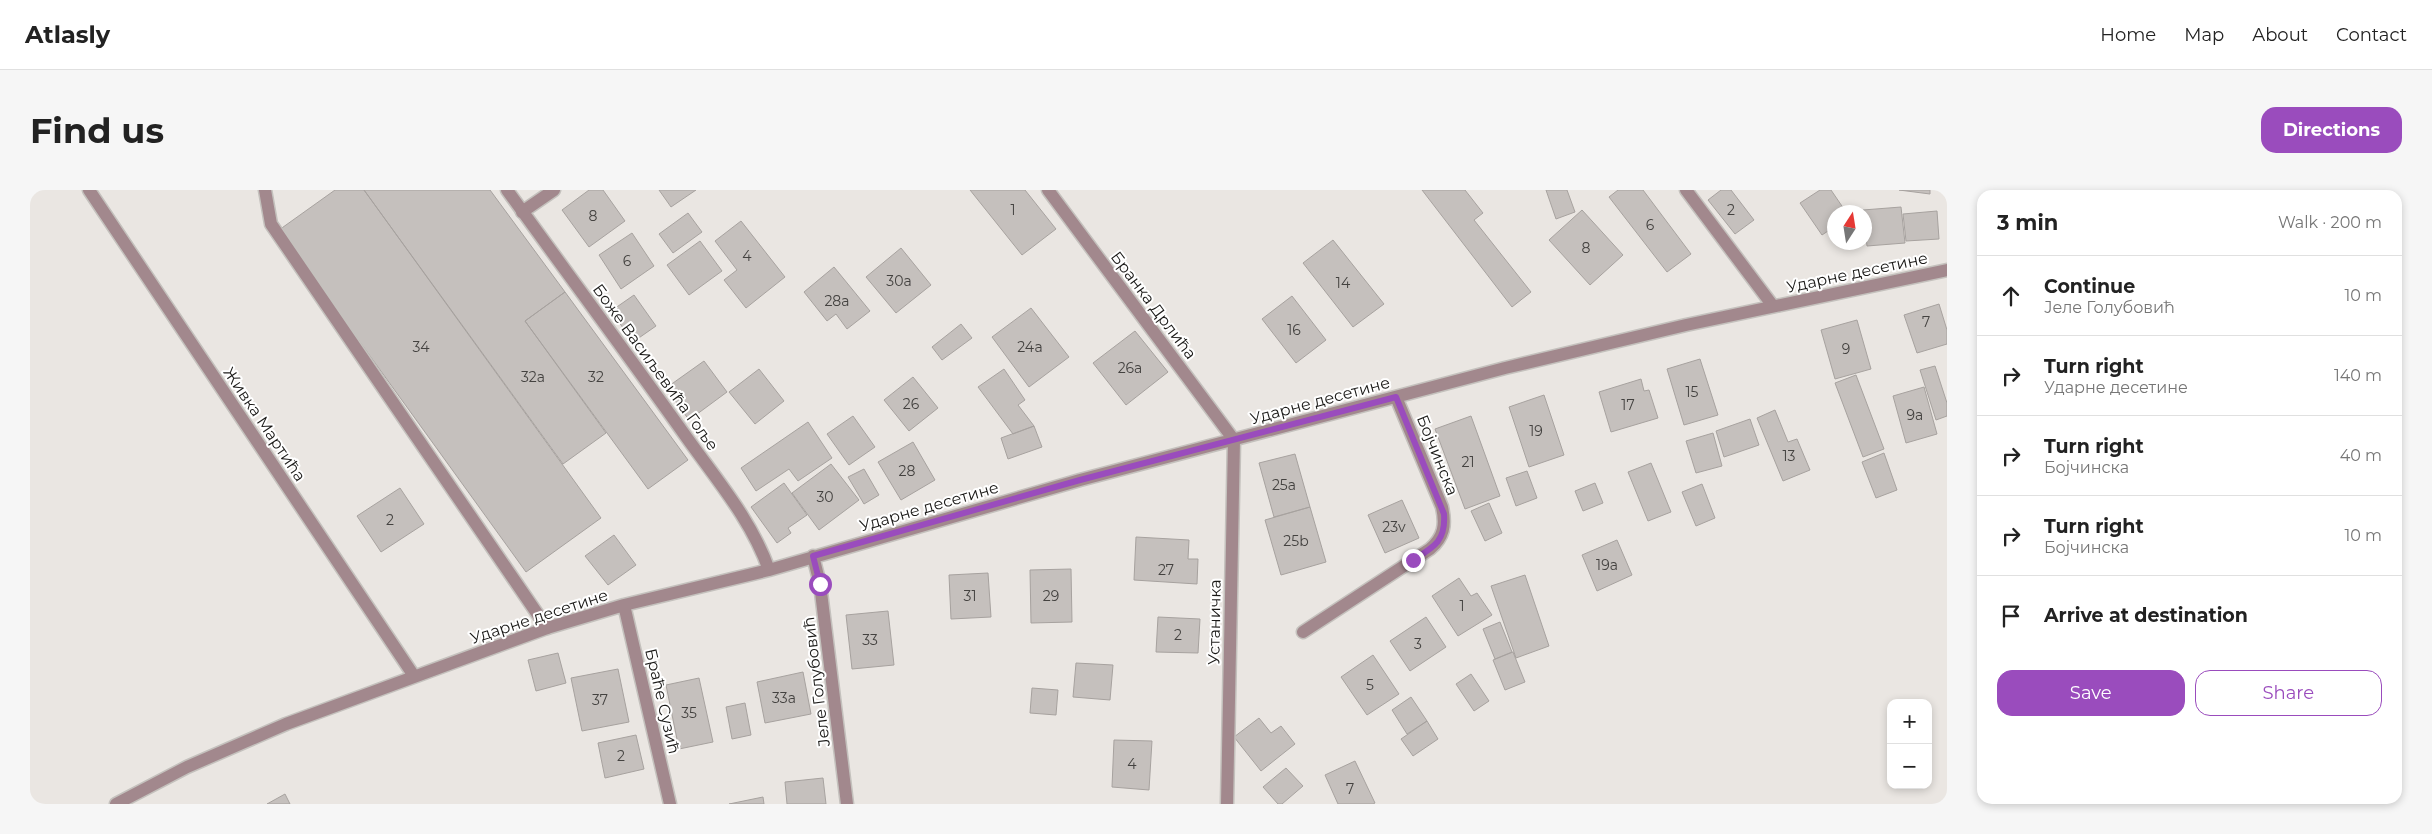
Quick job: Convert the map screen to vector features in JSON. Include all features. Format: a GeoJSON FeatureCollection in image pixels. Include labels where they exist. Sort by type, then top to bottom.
{"type":"FeatureCollection","features":[{"type":"Feature","properties":{"kind":"street","name":"Живка Мартића"},"geometry":{"type":"LineString","coordinates":[[89,190],[414,676]]}},
{"type":"Feature","properties":{"kind":"street"},"geometry":{"type":"LineString","coordinates":[[265,190],[271,224],[547,628]]}},
{"type":"Feature","properties":{"kind":"street","name":"Боже Васиљевића Гоље"},"geometry":{"type":"LineString","coordinates":[[507,190],[746,521],[763,551],[769,570]]}},
{"type":"Feature","properties":{"kind":"street"},"geometry":{"type":"LineString","coordinates":[[522,212],[554,190]]}},
{"type":"Feature","properties":{"kind":"street","name":"Бранка Дрлића"},"geometry":{"type":"LineString","coordinates":[[1048,190],[1234,440]]}},
{"type":"Feature","properties":{"kind":"street","name":"Ударне десетине"},"geometry":{"type":"LineString","coordinates":[[1686,190],[1773,306]]}},
{"type":"Feature","properties":{"kind":"street","name":"Ударне десетине"},"geometry":{"type":"LineString","coordinates":[[116,804],[187,766],[286,724],[547,628],[624,606],[769,570],[1080,480],[1396,397],[1632,337],[1947,270]]}},
{"type":"Feature","properties":{"kind":"street","name":"Бојчинска"},"geometry":{"type":"LineString","coordinates":[[1303,632],[1430,549],[1442,538],[1444,525],[1442,507],[1396,397]]}},
{"type":"Feature","properties":{"kind":"street","name":"Устаничка"},"geometry":{"type":"LineString","coordinates":[[1227,804],[1234,440]]}},
{"type":"Feature","properties":{"kind":"street","name":"Јеле Голубовић"},"geometry":{"type":"LineString","coordinates":[[813,556],[820,584],[847,804]]}},
{"type":"Feature","properties":{"kind":"street","name":"Браће Сузић"},"geometry":{"type":"LineString","coordinates":[[624,606],[670,804]]}},
{"type":"Feature","properties":{"kind":"building"},"geometry":{"type":"Polygon","coordinates":[[[335,190],[364,190],[601,518],[526,572],[279,230],[335,190]]]}},
{"type":"Feature","properties":{"kind":"building"},"geometry":{"type":"Polygon","coordinates":[[[364,190],[490,190],[565,292],[525,321],[606,433],[563,464],[364,190]]]}},
{"type":"Feature","properties":{"kind":"building"},"geometry":{"type":"Polygon","coordinates":[[[589,190],[603,190],[625,221],[589,247],[562,210],[589,190]]]}},
{"type":"Feature","properties":{"kind":"building"},"geometry":{"type":"Polygon","coordinates":[[[659,190],[696,190],[671,207],[659,190]]]}},
{"type":"Feature","properties":{"kind":"building"},"geometry":{"type":"Polygon","coordinates":[[[970,190],[1025,190],[1056,229],[1022,255],[970,190]]]}},
{"type":"Feature","properties":{"kind":"building"},"geometry":{"type":"Polygon","coordinates":[[[1422,190],[1465,190],[1483,213],[1474,220],[1531,292],[1512,307],[1422,190]]]}},
{"type":"Feature","properties":{"kind":"building"},"geometry":{"type":"Polygon","coordinates":[[[1546,190],[1567,190],[1575,212],[1556,219],[1546,190]]]}},
{"type":"Feature","properties":{"kind":"building"},"geometry":{"type":"Polygon","coordinates":[[[1618,190],[1643,190],[1691,254],[1667,272],[1609,197],[1618,190]]]}},
{"type":"Feature","properties":{"kind":"building"},"geometry":{"type":"Polygon","coordinates":[[[1721,190],[1731,190],[1754,220],[1735,234],[1708,200],[1721,190]]]}},
{"type":"Feature","properties":{"kind":"building"},"geometry":{"type":"Polygon","coordinates":[[[1820,190],[1831,190],[1841,205],[1827,205],[1827,232],[1822,235],[1800,203],[1820,190]]]}},
{"type":"Feature","properties":{"kind":"building"},"geometry":{"type":"Polygon","coordinates":[[[1899,190],[1930,190],[1930,194],[1899,190]]]}},
{"type":"Feature","properties":{"kind":"building"},"geometry":{"type":"Polygon","coordinates":[[[1901,207],[1905,243],[1872,246],[1872,209],[1901,207]]]}},
{"type":"Feature","properties":{"kind":"building"},"geometry":{"type":"Polygon","coordinates":[[[1582,210],[1623,255],[1590,285],[1549,240],[1582,210]]]}},
{"type":"Feature","properties":{"kind":"building"},"geometry":{"type":"Polygon","coordinates":[[[1937,211],[1939,239],[1906,241],[1903,214],[1937,211]]]}},
{"type":"Feature","properties":{"kind":"building"},"geometry":{"type":"Polygon","coordinates":[[[688,213],[702,232],[673,253],[659,234],[688,213]]]}},
{"type":"Feature","properties":{"kind":"building"},"geometry":{"type":"Polygon","coordinates":[[[741,221],[785,277],[746,308],[724,280],[737,270],[715,241],[741,221]]]}},
{"type":"Feature","properties":{"kind":"building"},"geometry":{"type":"Polygon","coordinates":[[[632,233],[654,266],[621,289],[599,255],[632,233]]]}},
{"type":"Feature","properties":{"kind":"building"},"geometry":{"type":"Polygon","coordinates":[[[1333,240],[1384,304],[1353,327],[1303,263],[1333,240]]]}},
{"type":"Feature","properties":{"kind":"building"},"geometry":{"type":"Polygon","coordinates":[[[700,241],[722,271],[689,295],[667,265],[700,241]]]}},
{"type":"Feature","properties":{"kind":"building"},"geometry":{"type":"Polygon","coordinates":[[[901,248],[931,285],[896,313],[866,277],[901,248]]]}},
{"type":"Feature","properties":{"kind":"building"},"geometry":{"type":"Polygon","coordinates":[[[834,267],[870,311],[847,329],[836,314],[827,321],[804,292],[834,267]]]}},
{"type":"Feature","properties":{"kind":"building"},"geometry":{"type":"Polygon","coordinates":[[[565,292],[688,460],[648,489],[525,321],[565,292]]]}},
{"type":"Feature","properties":{"kind":"building"},"geometry":{"type":"Polygon","coordinates":[[[634,295],[656,326],[633,342],[611,311],[634,295]]]}},
{"type":"Feature","properties":{"kind":"building"},"geometry":{"type":"Polygon","coordinates":[[[1292,296],[1326,340],[1296,363],[1262,319],[1292,296]]]}},
{"type":"Feature","properties":{"kind":"building"},"geometry":{"type":"Polygon","coordinates":[[[1939,304],[1947,330],[1947,344],[1917,353],[1904,315],[1939,304]]]}},
{"type":"Feature","properties":{"kind":"building"},"geometry":{"type":"Polygon","coordinates":[[[1031,308],[1069,357],[1029,387],[992,337],[1031,308]]]}},
{"type":"Feature","properties":{"kind":"building"},"geometry":{"type":"Polygon","coordinates":[[[1857,320],[1871,369],[1835,379],[1821,330],[1857,320]]]}},
{"type":"Feature","properties":{"kind":"building"},"geometry":{"type":"Polygon","coordinates":[[[961,324],[972,338],[942,360],[932,347],[961,324]]]}},
{"type":"Feature","properties":{"kind":"building"},"geometry":{"type":"Polygon","coordinates":[[[1135,331],[1168,372],[1126,405],[1093,363],[1135,331]]]}},
{"type":"Feature","properties":{"kind":"building"},"geometry":{"type":"Polygon","coordinates":[[[1700,359],[1718,415],[1684,425],[1667,369],[1700,359]]]}},
{"type":"Feature","properties":{"kind":"building"},"geometry":{"type":"Polygon","coordinates":[[[704,361],[727,392],[689,420],[666,388],[704,361]]]}},
{"type":"Feature","properties":{"kind":"building"},"geometry":{"type":"Polygon","coordinates":[[[1935,366],[1947,403],[1947,416],[1936,420],[1920,370],[1935,366]]]}},
{"type":"Feature","properties":{"kind":"building"},"geometry":{"type":"Polygon","coordinates":[[[759,369],[784,401],[755,424],[729,392],[759,369]]]}},
{"type":"Feature","properties":{"kind":"building"},"geometry":{"type":"Polygon","coordinates":[[[1004,369],[1025,400],[1018,405],[1034,426],[1013,434],[978,387],[1004,369]]]}},
{"type":"Feature","properties":{"kind":"building"},"geometry":{"type":"Polygon","coordinates":[[[1856,375],[1884,449],[1863,457],[1835,383],[1856,375]]]}},
{"type":"Feature","properties":{"kind":"building"},"geometry":{"type":"Polygon","coordinates":[[[913,377],[938,408],[909,431],[884,400],[913,377]]]}},
{"type":"Feature","properties":{"kind":"building"},"geometry":{"type":"Polygon","coordinates":[[[1641,379],[1644,391],[1649,390],[1658,418],[1611,432],[1599,392],[1641,379]]]}},
{"type":"Feature","properties":{"kind":"building"},"geometry":{"type":"Polygon","coordinates":[[[1924,387],[1937,434],[1906,443],[1893,396],[1924,387]]]}},
{"type":"Feature","properties":{"kind":"building"},"geometry":{"type":"Polygon","coordinates":[[[1544,395],[1564,455],[1529,467],[1509,407],[1544,395]]]}},
{"type":"Feature","properties":{"kind":"building"},"geometry":{"type":"Polygon","coordinates":[[[1775,410],[1788,442],[1797,439],[1810,470],[1783,481],[1757,418],[1775,410]]]}},
{"type":"Feature","properties":{"kind":"building"},"geometry":{"type":"Polygon","coordinates":[[[853,416],[875,447],[849,465],[827,434],[853,416]]]}},
{"type":"Feature","properties":{"kind":"building"},"geometry":{"type":"Polygon","coordinates":[[[1471,416],[1500,496],[1465,509],[1435,429],[1471,416]]]}},
{"type":"Feature","properties":{"kind":"building"},"geometry":{"type":"Polygon","coordinates":[[[1750,419],[1759,445],[1724,457],[1716,431],[1750,419]]]}},
{"type":"Feature","properties":{"kind":"building"},"geometry":{"type":"Polygon","coordinates":[[[808,422],[832,458],[798,481],[789,469],[756,491],[741,468],[808,422]]]}},
{"type":"Feature","properties":{"kind":"building"},"geometry":{"type":"Polygon","coordinates":[[[1034,426],[1042,447],[1008,459],[1001,438],[1034,426]]]}},
{"type":"Feature","properties":{"kind":"building"},"geometry":{"type":"Polygon","coordinates":[[[1713,433],[1722,466],[1696,473],[1686,441],[1713,433]]]}},
{"type":"Feature","properties":{"kind":"building"},"geometry":{"type":"Polygon","coordinates":[[[913,442],[935,480],[901,500],[878,462],[913,442]]]}},
{"type":"Feature","properties":{"kind":"building"},"geometry":{"type":"Polygon","coordinates":[[[1884,453],[1897,490],[1876,498],[1862,462],[1884,453]]]}},
{"type":"Feature","properties":{"kind":"building"},"geometry":{"type":"Polygon","coordinates":[[[1295,454],[1310,507],[1274,517],[1259,463],[1295,454]]]}},
{"type":"Feature","properties":{"kind":"building"},"geometry":{"type":"Polygon","coordinates":[[[1651,463],[1671,512],[1648,521],[1628,472],[1651,463]]]}},
{"type":"Feature","properties":{"kind":"building"},"geometry":{"type":"Polygon","coordinates":[[[831,464],[859,500],[819,530],[792,493],[831,464]]]}},
{"type":"Feature","properties":{"kind":"building"},"geometry":{"type":"Polygon","coordinates":[[[864,469],[879,495],[864,504],[848,477],[864,469]]]}},
{"type":"Feature","properties":{"kind":"building"},"geometry":{"type":"Polygon","coordinates":[[[1527,471],[1537,498],[1516,506],[1506,478],[1527,471]]]}},
{"type":"Feature","properties":{"kind":"building"},"geometry":{"type":"Polygon","coordinates":[[[784,483],[807,515],[788,528],[791,533],[777,543],[751,507],[784,483]]]}},
{"type":"Feature","properties":{"kind":"building"},"geometry":{"type":"Polygon","coordinates":[[[1595,483],[1603,503],[1583,511],[1575,491],[1595,483]]]}},
{"type":"Feature","properties":{"kind":"building"},"geometry":{"type":"Polygon","coordinates":[[[1702,484],[1715,518],[1696,526],[1682,492],[1702,484]]]}},
{"type":"Feature","properties":{"kind":"building"},"geometry":{"type":"Polygon","coordinates":[[[400,488],[424,524],[381,552],[357,516],[400,488]]]}},
{"type":"Feature","properties":{"kind":"building"},"geometry":{"type":"Polygon","coordinates":[[[1402,500],[1419,538],[1385,553],[1368,515],[1402,500]]]}},
{"type":"Feature","properties":{"kind":"building"},"geometry":{"type":"Polygon","coordinates":[[[1489,503],[1502,533],[1485,541],[1471,511],[1489,503]]]}},
{"type":"Feature","properties":{"kind":"building"},"geometry":{"type":"Polygon","coordinates":[[[1310,507],[1326,562],[1281,575],[1265,520],[1310,507]]]}},
{"type":"Feature","properties":{"kind":"building"},"geometry":{"type":"Polygon","coordinates":[[[614,535],[636,565],[608,585],[585,556],[614,535]]]}},
{"type":"Feature","properties":{"kind":"building"},"geometry":{"type":"Polygon","coordinates":[[[1136,537],[1189,540],[1188,559],[1198,559],[1197,584],[1134,580],[1136,537]]]}},
{"type":"Feature","properties":{"kind":"building"},"geometry":{"type":"Polygon","coordinates":[[[1617,540],[1632,575],[1597,591],[1582,555],[1617,540]]]}},
{"type":"Feature","properties":{"kind":"building"},"geometry":{"type":"Polygon","coordinates":[[[1071,569],[1072,622],[1031,623],[1030,570],[1071,569]]]}},
{"type":"Feature","properties":{"kind":"building"},"geometry":{"type":"Polygon","coordinates":[[[988,573],[991,617],[951,619],[949,575],[988,573]]]}},
{"type":"Feature","properties":{"kind":"building"},"geometry":{"type":"Polygon","coordinates":[[[1525,575],[1549,646],[1516,658],[1491,586],[1525,575]]]}},
{"type":"Feature","properties":{"kind":"building"},"geometry":{"type":"Polygon","coordinates":[[[1459,578],[1471,596],[1477,593],[1492,615],[1458,636],[1432,596],[1459,578]]]}},
{"type":"Feature","properties":{"kind":"building"},"geometry":{"type":"Polygon","coordinates":[[[888,611],[894,665],[852,669],[846,615],[888,611]]]}},
{"type":"Feature","properties":{"kind":"building"},"geometry":{"type":"Polygon","coordinates":[[[1158,617],[1200,619],[1198,653],[1156,652],[1158,617]]]}},
{"type":"Feature","properties":{"kind":"building"},"geometry":{"type":"Polygon","coordinates":[[[1426,617],[1446,647],[1410,671],[1390,641],[1426,617]]]}},
{"type":"Feature","properties":{"kind":"building"},"geometry":{"type":"Polygon","coordinates":[[[1500,622],[1512,652],[1495,659],[1483,629],[1500,622]]]}},
{"type":"Feature","properties":{"kind":"building"},"geometry":{"type":"Polygon","coordinates":[[[1513,652],[1525,682],[1505,690],[1493,660],[1513,652]]]}},
{"type":"Feature","properties":{"kind":"building"},"geometry":{"type":"Polygon","coordinates":[[[558,653],[566,683],[536,691],[528,660],[558,653]]]}},
{"type":"Feature","properties":{"kind":"building"},"geometry":{"type":"Polygon","coordinates":[[[1373,655],[1399,694],[1367,715],[1341,677],[1373,655]]]}},
{"type":"Feature","properties":{"kind":"building"},"geometry":{"type":"Polygon","coordinates":[[[1076,663],[1113,665],[1110,700],[1073,697],[1076,663]]]}},
{"type":"Feature","properties":{"kind":"building"},"geometry":{"type":"Polygon","coordinates":[[[618,669],[629,722],[582,731],[571,678],[618,669]]]}},
{"type":"Feature","properties":{"kind":"building"},"geometry":{"type":"Polygon","coordinates":[[[803,672],[811,714],[765,723],[757,682],[803,672]]]}},
{"type":"Feature","properties":{"kind":"building"},"geometry":{"type":"Polygon","coordinates":[[[1471,674],[1489,701],[1474,711],[1456,684],[1471,674]]]}},
{"type":"Feature","properties":{"kind":"building"},"geometry":{"type":"Polygon","coordinates":[[[699,678],[713,742],[679,749],[666,685],[699,678]]]}},
{"type":"Feature","properties":{"kind":"building"},"geometry":{"type":"Polygon","coordinates":[[[1032,688],[1058,690],[1056,715],[1030,713],[1032,688]]]}},
{"type":"Feature","properties":{"kind":"building"},"geometry":{"type":"Polygon","coordinates":[[[1411,697],[1427,721],[1407,734],[1392,710],[1411,697]]]}},
{"type":"Feature","properties":{"kind":"building"},"geometry":{"type":"Polygon","coordinates":[[[745,703],[751,735],[732,739],[726,707],[745,703]]]}},
{"type":"Feature","properties":{"kind":"building"},"geometry":{"type":"Polygon","coordinates":[[[1259,718],[1271,733],[1281,726],[1295,744],[1261,771],[1234,737],[1259,718]]]}},
{"type":"Feature","properties":{"kind":"building"},"geometry":{"type":"Polygon","coordinates":[[[1427,721],[1438,739],[1413,756],[1401,739],[1427,721]]]}},
{"type":"Feature","properties":{"kind":"building"},"geometry":{"type":"Polygon","coordinates":[[[636,735],[644,769],[605,778],[598,743],[636,735]]]}},
{"type":"Feature","properties":{"kind":"building"},"geometry":{"type":"Polygon","coordinates":[[[1114,740],[1152,741],[1149,790],[1112,787],[1114,740]]]}},
{"type":"Feature","properties":{"kind":"building"},"geometry":{"type":"Polygon","coordinates":[[[1355,761],[1375,803],[1373,804],[1338,804],[1325,775],[1355,761]]]}},
{"type":"Feature","properties":{"kind":"building"},"geometry":{"type":"Polygon","coordinates":[[[1286,768],[1303,786],[1282,804],[1278,804],[1263,787],[1286,768]]]}},
{"type":"Feature","properties":{"kind":"building"},"geometry":{"type":"Polygon","coordinates":[[[823,778],[826,804],[787,804],[785,782],[823,778]]]}},
{"type":"Feature","properties":{"kind":"building"},"geometry":{"type":"Polygon","coordinates":[[[285,794],[290,804],[267,804],[285,794]]]}},
{"type":"Feature","properties":{"kind":"building"},"geometry":{"type":"Polygon","coordinates":[[[763,797],[764,804],[729,804],[763,797]]]}},
{"type":"Feature","properties":{"kind":"route"},"geometry":{"type":"LineString","coordinates":[[820,584],[813,556],[1080,480],[1396,397],[1444,514],[1442,538],[1430,549],[1413,560]]}}]}
